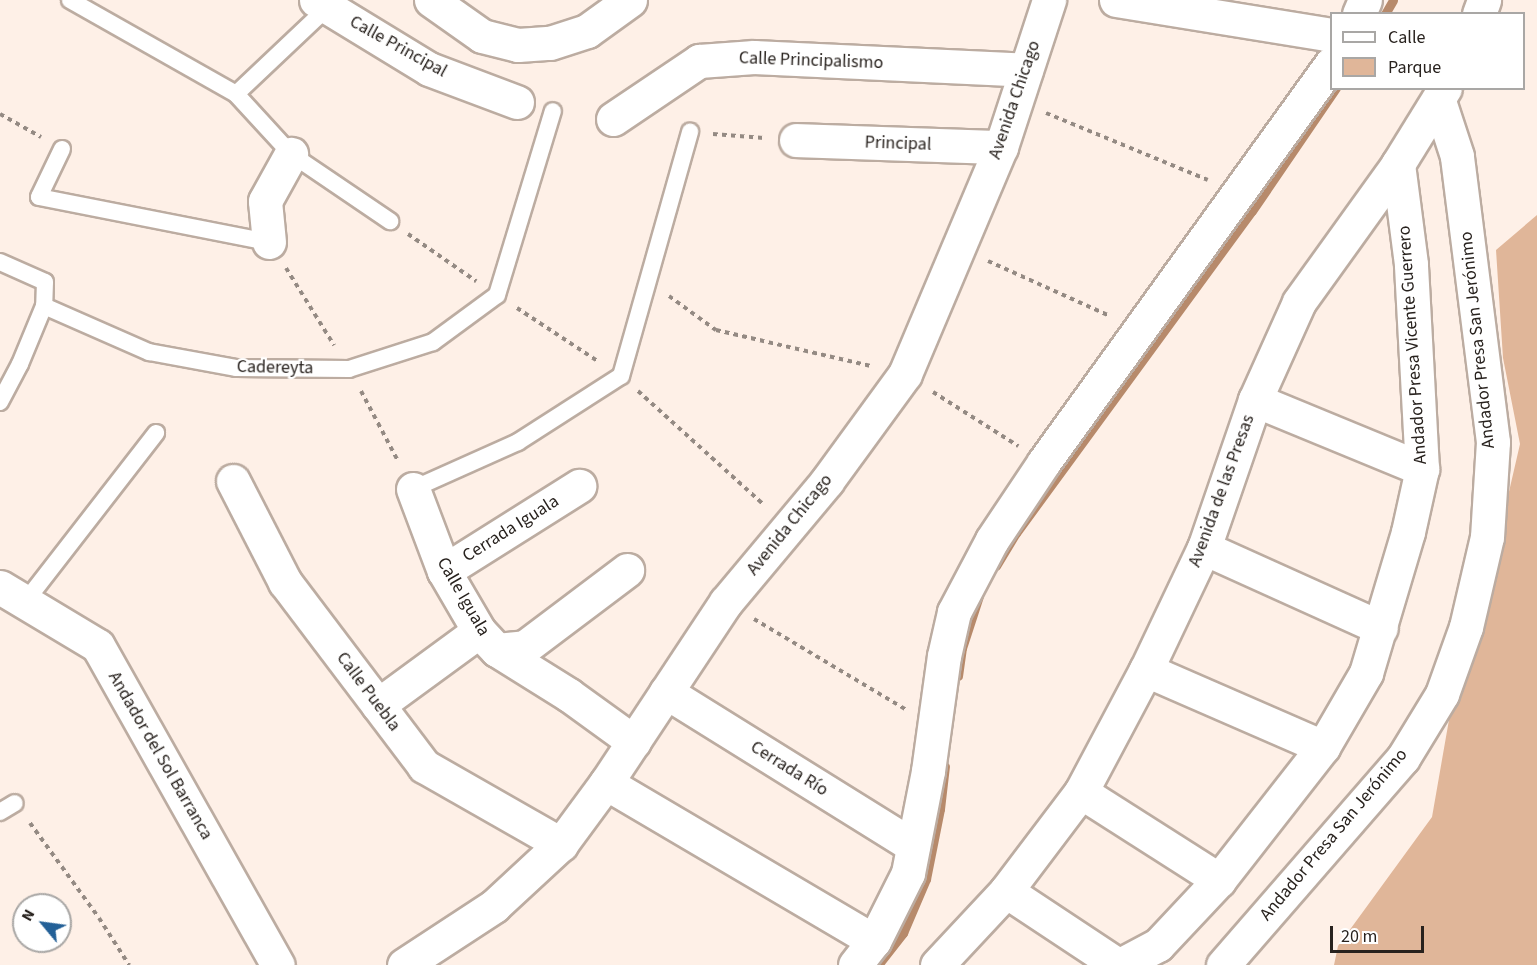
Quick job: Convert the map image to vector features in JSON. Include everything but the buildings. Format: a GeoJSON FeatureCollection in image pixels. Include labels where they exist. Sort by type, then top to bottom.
{"type":"FeatureCollection","features":[{"type":"Feature","properties":{"kind":"street"},"geometry":{"type":"LineString","coordinates":[[431,0],[482,36],[518,45],[550,43],[587,31],[630,0]]}},
{"type":"Feature","properties":{"kind":"street","name":"Avenida Chicago"},"geometry":{"type":"LineString","coordinates":[[404,965],[494,906],[561,844],[634,742],[726,602],[827,481],[905,374],[960,249],[1001,147],[1049,0]]}},
{"type":"Feature","properties":{"kind":"street"},"geometry":{"type":"LineString","coordinates":[[1116,0],[1330,34]]}},
{"type":"Feature","properties":{"kind":"street","name":"Calle Principal"},"geometry":{"type":"LineString","coordinates":[[322,4],[429,69],[517,102]]}},
{"type":"Feature","properties":{"kind":"street","name":"Calle Principalismo"},"geometry":{"type":"LineString","coordinates":[[613,119],[699,61],[754,57],[1026,70]]}},
{"type":"Feature","properties":{"kind":"street"},"geometry":{"type":"LineString","coordinates":[[606,783],[865,953],[908,873],[944,656],[954,612],[992,540],[1044,462],[1330,66]]}},
{"type":"Feature","properties":{"kind":"street","name":"Avenida de las Presas"},"geometry":{"type":"LineString","coordinates":[[938,965],[1006,891],[1081,792],[1146,670],[1204,548],[1255,400],[1299,302],[1398,164],[1442,95]]}},
{"type":"Feature","properties":{"kind":"street","name":"Andador Presa San Jerónimo"},"geometry":{"type":"LineString","coordinates":[[1223,965],[1403,758],[1442,694],[1466,627],[1487,537],[1492,442],[1457,156],[1442,95]]}},
{"type":"Feature","properties":{"kind":"street","name":"Principal"},"geometry":{"type":"LineString","coordinates":[[796,140],[1001,147]]}},
{"type":"Feature","properties":{"kind":"street"},"geometry":{"type":"LineString","coordinates":[[269,242],[264,201],[291,154]]}},
{"type":"Feature","properties":{"kind":"street","name":"Andador Presa Vicente Guerrero"},"geometry":{"type":"LineString","coordinates":[[1006,891],[1119,965],[1158,945],[1219,880],[1323,747],[1366,673],[1408,532],[1422,470],[1412,264],[1398,164]]}},
{"type":"Feature","properties":{"kind":"street"},"geometry":{"type":"LineString","coordinates":[[1255,400],[1422,470]]}},
{"type":"Feature","properties":{"kind":"street","name":"Calle Puebla"},"geometry":{"type":"LineString","coordinates":[[233,480],[285,582],[423,766],[561,844]]}},
{"type":"Feature","properties":{"kind":"street","name":"Cerrada Iguala"},"geometry":{"type":"LineString","coordinates":[[444,571],[579,486]]}},
{"type":"Feature","properties":{"kind":"street","name":"Calle Iguala"},"geometry":{"type":"LineString","coordinates":[[413,489],[444,571],[488,640],[634,742]]}},
{"type":"Feature","properties":{"kind":"street"},"geometry":{"type":"LineString","coordinates":[[1204,548],[1381,628]]}},
{"type":"Feature","properties":{"kind":"street"},"geometry":{"type":"LineString","coordinates":[[378,705],[488,640],[525,646],[627,570]]}},
{"type":"Feature","properties":{"kind":"street","name":"Andador del Sol Barranca"},"geometry":{"type":"LineString","coordinates":[[13,595],[98,646],[278,965]]}},
{"type":"Feature","properties":{"kind":"street"},"geometry":{"type":"LineString","coordinates":[[1146,670],[1323,747]]}},
{"type":"Feature","properties":{"kind":"street","name":"Cerrada Río"},"geometry":{"type":"LineString","coordinates":[[666,692],[913,846]]}},
{"type":"Feature","properties":{"kind":"street"},"geometry":{"type":"LineString","coordinates":[[1081,792],[1219,880]]}},
{"type":"Feature","properties":{"kind":"lane"},"geometry":{"type":"LineString","coordinates":[[70,0],[236,94],[291,154],[390,221]]}},
{"type":"Feature","properties":{"kind":"lane"},"geometry":{"type":"LineString","coordinates":[[236,94],[322,4]]}},
{"type":"Feature","properties":{"kind":"lane","name":"Cadereyta"},"geometry":{"type":"LineString","coordinates":[[44,306],[149,352],[236,368],[350,369],[433,342],[497,295],[553,111]]}},
{"type":"Feature","properties":{"kind":"lane"},"geometry":{"type":"LineString","coordinates":[[413,489],[518,442],[621,376],[690,132]]}},
{"type":"Feature","properties":{"kind":"lane"},"geometry":{"type":"LineString","coordinates":[[62,149],[39,197],[269,242]]}},
{"type":"Feature","properties":{"kind":"lane"},"geometry":{"type":"LineString","coordinates":[[0,262],[45,282],[44,306],[20,364],[0,402]]}},
{"type":"Feature","properties":{"kind":"lane"},"geometry":{"type":"LineString","coordinates":[[13,595],[156,433]]}},
{"type":"Feature","properties":{"kind":"lane"},"geometry":{"type":"LineString","coordinates":[[0,812],[15,803]]}},
{"type":"Feature","properties":{"kind":"path"},"geometry":{"type":"LineString","coordinates":[[1017,101],[1240,193]]}},
{"type":"Feature","properties":{"kind":"path"},"geometry":{"type":"LineString","coordinates":[[0,114],[62,149]]}},
{"type":"Feature","properties":{"kind":"path"},"geometry":{"type":"LineString","coordinates":[[960,249],[1141,329]]}},
{"type":"Feature","properties":{"kind":"path"},"geometry":{"type":"LineString","coordinates":[[648,282],[717,330],[905,374],[1044,462]]}},
{"type":"Feature","properties":{"kind":"path"},"geometry":{"type":"LineString","coordinates":[[726,602],[934,726]]}},
{"type":"Feature","properties":{"kind":"path"},"geometry":{"type":"LineString","coordinates":[[15,803],[99,918],[129,965]]}},
{"type":"Feature","properties":{"kind":"green space"},"geometry":{"type":"Polygon","coordinates":[[[1537,215],[1537,965],[1334,965],[1338,946],[1432,817],[1450,714],[1487,587],[1520,444],[1503,358],[1496,250],[1537,215]]]}},
{"type":"Feature","properties":{"kind":"waterway"},"geometry":{"type":"LineString","coordinates":[[1386,12],[1393,0]]}},
{"type":"Feature","properties":{"kind":"waterway"},"geometry":{"type":"LineString","coordinates":[[996,566],[1016,533],[1252,211],[1335,90]]}},
{"type":"Feature","properties":{"kind":"waterway"},"geometry":{"type":"LineString","coordinates":[[958,676],[962,648],[979,596]]}},
{"type":"Feature","properties":{"kind":"waterway"},"geometry":{"type":"LineString","coordinates":[[878,965],[903,933],[926,879],[940,809],[945,766]]}}]}
